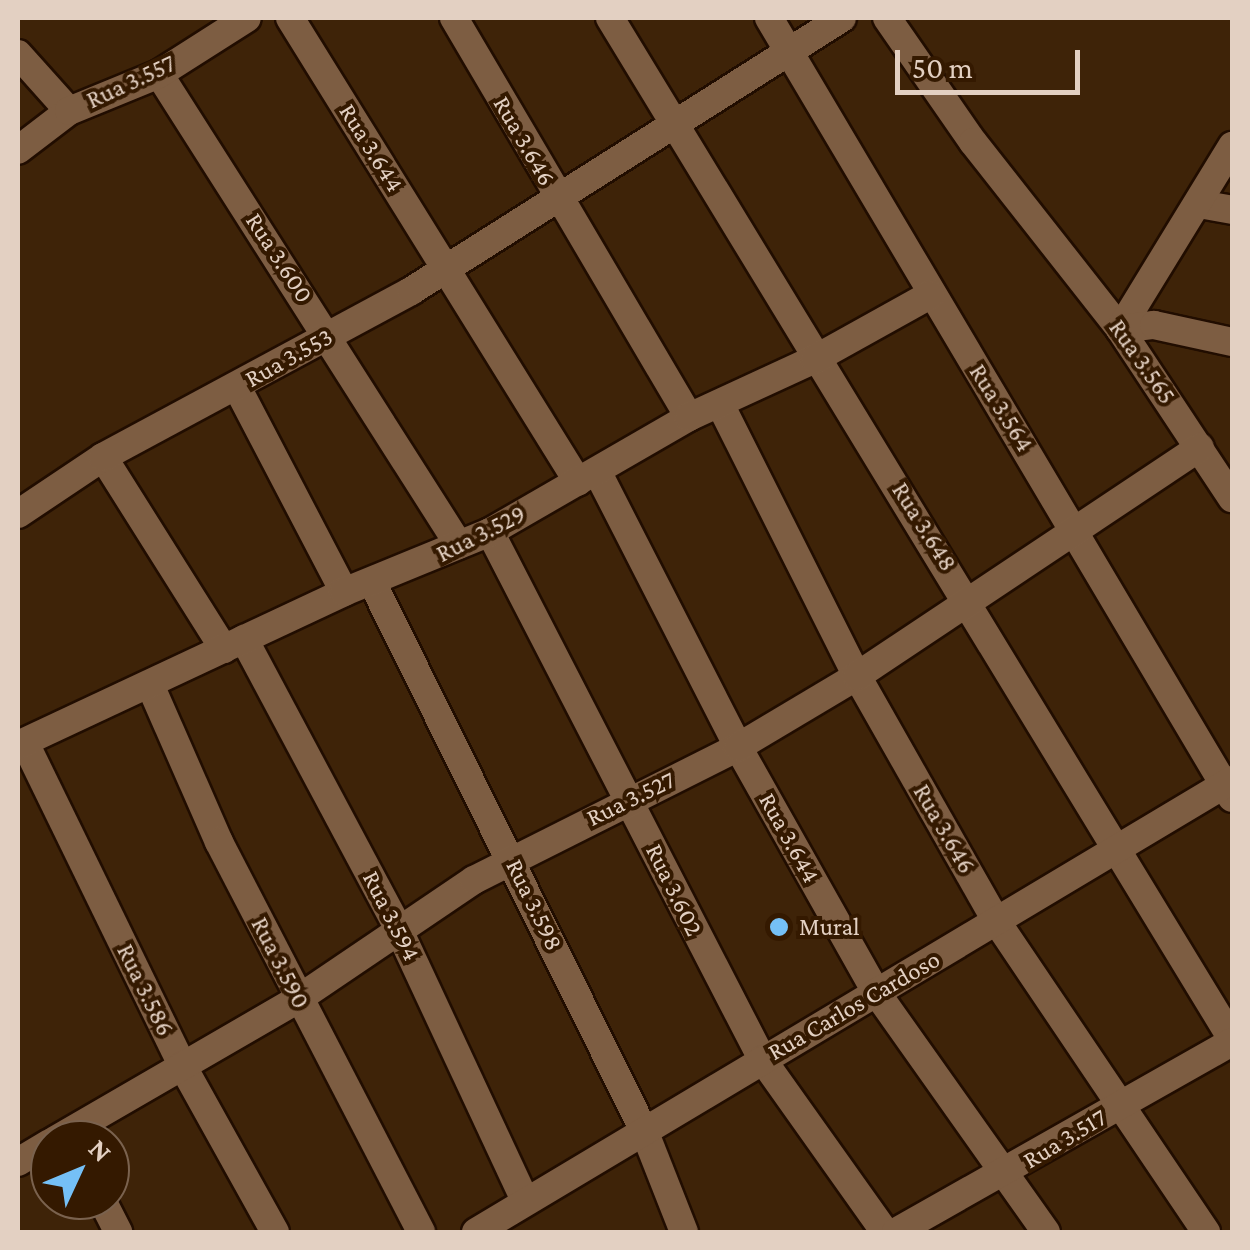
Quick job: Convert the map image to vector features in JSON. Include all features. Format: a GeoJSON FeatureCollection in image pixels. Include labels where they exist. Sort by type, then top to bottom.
{"type":"FeatureCollection","features":[{"type":"Feature","properties":{"kind":"street","name":"Rua 3.557"},"geometry":{"type":"LineString","coordinates":[[18,150],[68,110],[159,74],[247,18]]}},
{"type":"Feature","properties":{"kind":"street","name":"Rua 3.644"},"geometry":{"type":"LineString","coordinates":[[290,18],[446,269],[588,478],[876,992],[1046,1232]]}},
{"type":"Feature","properties":{"kind":"street","name":"Rua 3.646"},"geometry":{"type":"LineString","coordinates":[[454,18],[554,194],[690,417]]}},
{"type":"Feature","properties":{"kind":"street","name":"Rua 3.648"},"geometry":{"type":"LineString","coordinates":[[610,18],[815,359],[972,603],[1115,851],[1232,1040]]}},
{"type":"Feature","properties":{"kind":"street","name":"Rua 3.564"},"geometry":{"type":"LineString","coordinates":[[769,18],[930,295],[1230,787]]}},
{"type":"Feature","properties":{"kind":"street","name":"Rua 3.553"},"geometry":{"type":"LineString","coordinates":[[18,514],[103,458],[330,338],[446,269],[554,194],[842,18]]}},
{"type":"Feature","properties":{"kind":"street","name":"Rua 3.565"},"geometry":{"type":"LineString","coordinates":[[887,18],[1042,234],[1120,329],[1232,498]]}},
{"type":"Feature","properties":{"kind":"street"},"geometry":{"type":"LineString","coordinates":[[18,54],[68,110]]}},
{"type":"Feature","properties":{"kind":"street","name":"Rua 3.600"},"geometry":{"type":"LineString","coordinates":[[159,74],[458,544]]}},
{"type":"Feature","properties":{"kind":"street"},"geometry":{"type":"LineString","coordinates":[[1120,329],[1232,146]]}},
{"type":"Feature","properties":{"kind":"street"},"geometry":{"type":"LineString","coordinates":[[1199,204],[1232,210]]}},
{"type":"Feature","properties":{"kind":"street","name":"Rua 3.529"},"geometry":{"type":"LineString","coordinates":[[21,744],[151,687],[344,592],[490,532],[690,417],[815,359],[930,295]]}},
{"type":"Feature","properties":{"kind":"street"},"geometry":{"type":"LineString","coordinates":[[1120,329],[1154,325],[1232,342]]}},
{"type":"Feature","properties":{"kind":"street"},"geometry":{"type":"LineString","coordinates":[[237,387],[344,592]]}},
{"type":"Feature","properties":{"kind":"street","name":"Rua 3.646"},"geometry":{"type":"LineString","coordinates":[[720,404],[857,676],[997,922],[1206,1232]]}},
{"type":"Feature","properties":{"kind":"street","name":"Rua 3.527"},"geometry":{"type":"LineString","coordinates":[[92,1120],[298,999],[398,928],[512,860],[738,748],[857,676],[972,603],[1074,526],[1200,447]]}},
{"type":"Feature","properties":{"kind":"street","name":"Rua 3.594"},"geometry":{"type":"LineString","coordinates":[[103,458],[234,644],[398,928],[525,1200]]}},
{"type":"Feature","properties":{"kind":"street","name":"Rua 3.602"},"geometry":{"type":"LineString","coordinates":[[490,532],[762,1059],[885,1232]]}},
{"type":"Feature","properties":{"kind":"street","name":"Rua 3.598"},"geometry":{"type":"LineString","coordinates":[[372,582],[646,1134],[684,1232]]}},
{"type":"Feature","properties":{"kind":"street","name":"Rua 3.590"},"geometry":{"type":"LineString","coordinates":[[151,687],[298,999],[421,1232]]}},
{"type":"Feature","properties":{"kind":"street","name":"Rua 3.586"},"geometry":{"type":"LineString","coordinates":[[21,744],[182,1065],[275,1232]]}},
{"type":"Feature","properties":{"kind":"street","name":"Rua Carlos Cardoso"},"geometry":{"type":"LineString","coordinates":[[476,1232],[525,1200],[646,1134],[762,1059],[1230,787]]}},
{"type":"Feature","properties":{"kind":"street","name":"Rua 3.517"},"geometry":{"type":"LineString","coordinates":[[896,1232],[1005,1175],[1232,1040]]}},
{"type":"Feature","properties":{"kind":"place","name":"Mural"},"geometry":{"type":"Point","coordinates":[779,927]}}]}
